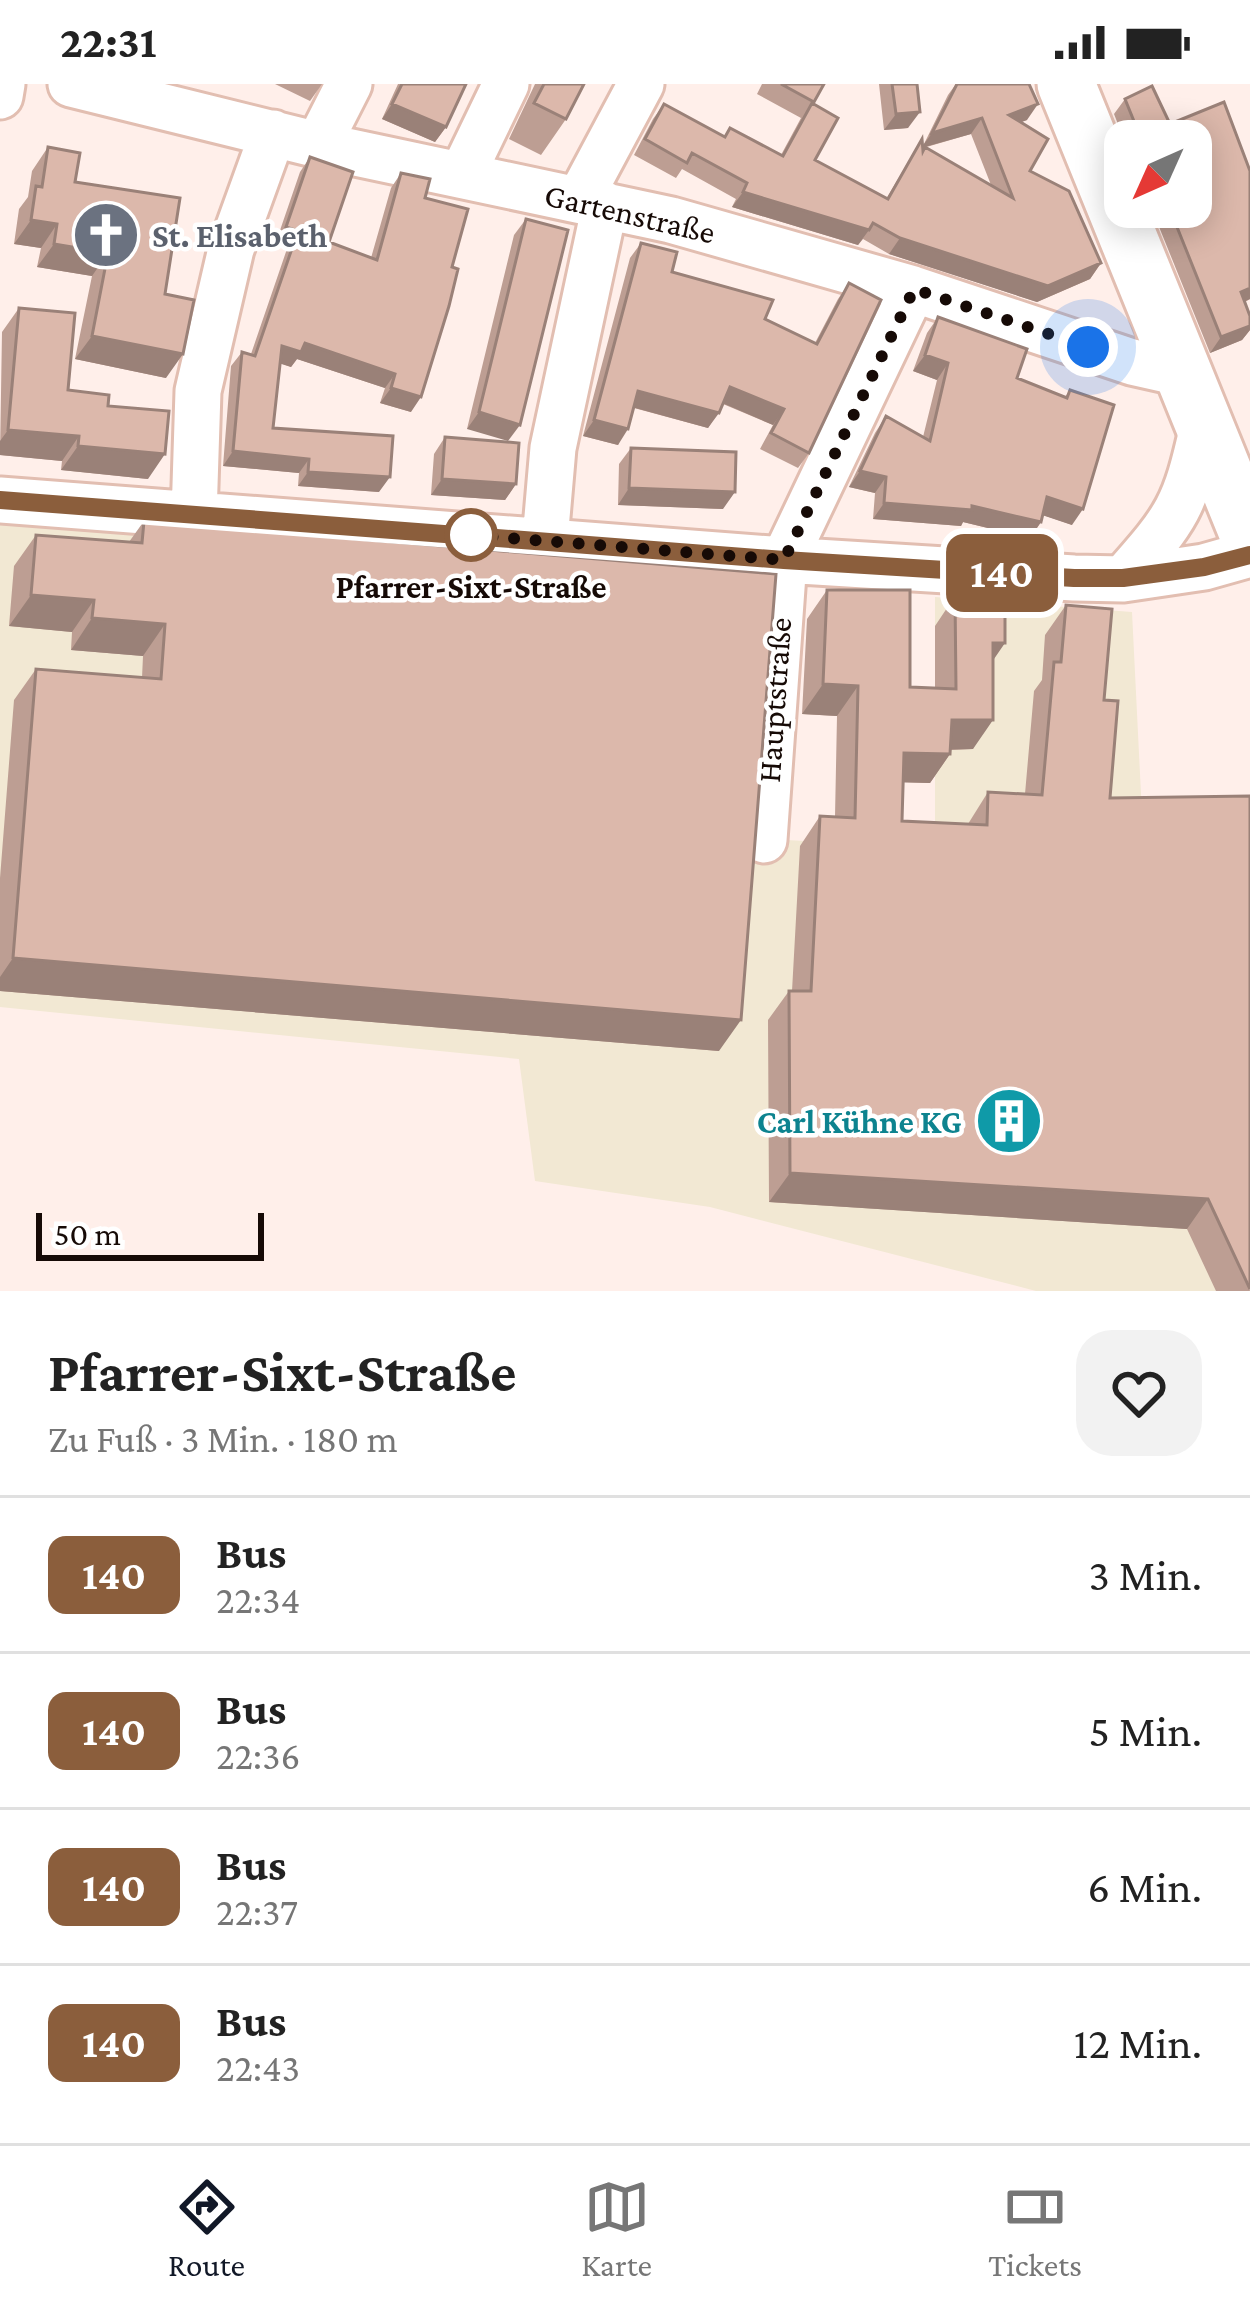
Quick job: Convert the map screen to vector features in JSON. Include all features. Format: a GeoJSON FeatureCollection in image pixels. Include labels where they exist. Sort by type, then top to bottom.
{"type":"FeatureCollection","features":[{"type":"Feature","properties":{"kind":"main road"},"geometry":{"type":"LineString","coordinates":[[1066,84],[1250,538]]}},
{"type":"Feature","properties":{"kind":"street"},"geometry":{"type":"LineString","coordinates":[[0,96],[2,84]]}},
{"type":"Feature","properties":{"kind":"street","name":"Gartenstraße"},"geometry":{"type":"LineString","coordinates":[[71,84],[318,145],[671,220],[914,289],[1132,362],[1181,373]]}},
{"type":"Feature","properties":{"kind":"street"},"geometry":{"type":"LineString","coordinates":[[318,145],[350,84]]}},
{"type":"Feature","properties":{"kind":"street"},"geometry":{"type":"LineString","coordinates":[[462,175],[506,84]]}},
{"type":"Feature","properties":{"kind":"street"},"geometry":{"type":"LineString","coordinates":[[545,540],[554,448],[592,203],[641,84]]}},
{"type":"Feature","properties":{"kind":"street"},"geometry":{"type":"LineString","coordinates":[[194,517],[198,392],[231,249],[273,133]]}},
{"type":"Feature","properties":{"kind":"street"},"geometry":{"type":"LineString","coordinates":[[784,560],[914,289]]}},
{"type":"Feature","properties":{"kind":"street"},"geometry":{"type":"LineString","coordinates":[[1123,578],[1160,541],[1178,514],[1189,491],[1203,426]]}},
{"type":"Feature","properties":{"kind":"street"},"geometry":{"type":"LineString","coordinates":[[0,500],[784,560],[1123,578],[1204,567],[1250,554]]}},
{"type":"Feature","properties":{"kind":"street","name":"Hauptstraße"},"geometry":{"type":"LineString","coordinates":[[764,840],[784,560]]}},
{"type":"Feature","properties":{"kind":"shaded area"},"geometry":{"type":"Polygon","coordinates":[[[0,524],[799,583],[786,840],[935,848],[935,597],[1132,612],[1142,814],[1250,1291],[1036,1291],[710,1207],[535,1181],[519,1059],[0,1007],[0,524]]]}},
{"type":"Feature","properties":{"kind":"building"},"geometry":{"type":"Polygon","coordinates":[[[402,84],[466,84],[446,127],[392,104],[402,84]]]}},
{"type":"Feature","properties":{"kind":"building"},"geometry":{"type":"Polygon","coordinates":[[[544,84],[584,84],[566,119],[534,103],[544,84]]]}},
{"type":"Feature","properties":{"kind":"building"},"geometry":{"type":"Polygon","coordinates":[[[781,84],[824,84],[814,102],[781,84]]]}},
{"type":"Feature","properties":{"kind":"building"},"geometry":{"type":"Polygon","coordinates":[[[892,84],[917,84],[920,112],[896,114],[892,84]]]}},
{"type":"Feature","properties":{"kind":"building"},"geometry":{"type":"Polygon","coordinates":[[[957,84],[1029,84],[1038,104],[1009,115],[1048,139],[1030,171],[1069,191],[1101,263],[1048,286],[900,238],[873,223],[869,230],[743,192],[747,183],[692,153],[687,163],[645,139],[664,104],[725,137],[730,128],[783,156],[812,103],[838,118],[815,160],[888,199],[922,139],[923,151],[925,147],[1013,198],[982,118],[932,133],[957,84]]]}},
{"type":"Feature","properties":{"kind":"building"},"geometry":{"type":"Polygon","coordinates":[[[1152,86],[1168,120],[1134,120],[1125,99],[1152,86]]]}},
{"type":"Feature","properties":{"kind":"building"},"geometry":{"type":"Polygon","coordinates":[[[1224,102],[1250,171],[1250,288],[1241,292],[1250,326],[1221,337],[1177,228],[1212,228],[1212,120],[1180,120],[1224,102]]]}},
{"type":"Feature","properties":{"kind":"building"},"geometry":{"type":"Polygon","coordinates":[[[48,147],[80,153],[75,182],[180,198],[165,294],[194,300],[183,354],[92,336],[108,253],[54,244],[57,224],[31,220],[48,147]]]}},
{"type":"Feature","properties":{"kind":"building"},"geometry":{"type":"Polygon","coordinates":[[[310,157],[353,172],[329,242],[377,260],[401,173],[430,179],[425,198],[468,209],[452,267],[458,269],[449,306],[421,397],[391,388],[395,374],[305,343],[301,352],[282,346],[273,428],[393,436],[390,477],[308,472],[309,459],[233,451],[242,352],[255,356],[298,231],[286,227],[310,157]]]}},
{"type":"Feature","properties":{"kind":"building"},"geometry":{"type":"Polygon","coordinates":[[[526,219],[568,230],[520,425],[479,412],[526,219]]]}},
{"type":"Feature","properties":{"kind":"building"},"geometry":{"type":"Polygon","coordinates":[[[641,243],[677,252],[672,272],[773,300],[765,319],[817,344],[849,283],[881,300],[809,453],[771,433],[784,409],[730,387],[719,413],[638,391],[628,429],[594,420],[641,243]]]}},
{"type":"Feature","properties":{"kind":"building"},"geometry":{"type":"Polygon","coordinates":[[[19,308],[75,313],[68,390],[109,395],[108,406],[169,411],[165,454],[78,446],[79,436],[8,430],[19,308]]]}},
{"type":"Feature","properties":{"kind":"building"},"geometry":{"type":"Polygon","coordinates":[[[938,317],[1027,349],[1017,378],[1067,398],[1070,390],[1114,405],[1083,509],[1047,497],[1041,522],[972,506],[972,510],[884,503],[886,477],[860,471],[886,416],[930,441],[948,363],[925,355],[938,317]]]}},
{"type":"Feature","properties":{"kind":"building"},"geometry":{"type":"Polygon","coordinates":[[[445,437],[519,443],[516,484],[442,479],[445,437]]]}},
{"type":"Feature","properties":{"kind":"building"},"geometry":{"type":"Polygon","coordinates":[[[631,448],[736,452],[735,492],[629,488],[631,448]]]}},
{"type":"Feature","properties":{"kind":"building"},"geometry":{"type":"Polygon","coordinates":[[[144,521],[776,574],[741,1020],[13,958],[36,669],[161,679],[165,624],[92,618],[94,600],[31,595],[36,535],[142,543],[144,521]]]}},
{"type":"Feature","properties":{"kind":"building"},"geometry":{"type":"Polygon","coordinates":[[[827,590],[910,590],[910,687],[956,689],[955,596],[1005,596],[1005,643],[993,643],[993,720],[952,720],[950,754],[904,753],[902,821],[987,825],[988,792],[1042,795],[1054,662],[1061,662],[1066,605],[1112,609],[1104,700],[1118,701],[1110,798],[1250,796],[1250,1289],[1208,1199],[790,1173],[789,991],[811,991],[820,816],[855,818],[858,686],[823,684],[827,590]]]}},
{"type":"Feature","properties":{"kind":"bus line","name":"140"},"geometry":{"type":"LineString","coordinates":[[0,500],[1074,578],[1123,578],[1204,567],[1250,555]]}},
{"type":"Feature","properties":{"kind":"place","name":"St. Elisabeth"},"geometry":{"type":"Point","coordinates":[106,235]}},
{"type":"Feature","properties":{"kind":"place","name":"Pfarrer-Sixt-Straße"},"geometry":{"type":"Point","coordinates":[471,535]}},
{"type":"Feature","properties":{"kind":"place","name":"Carl Kühne KG"},"geometry":{"type":"Point","coordinates":[1009,1121]}},
{"type":"Feature","properties":{"kind":"route"},"geometry":{"type":"LineString","coordinates":[[471,535],[784,560],[914,289],[1088,347]]}}]}
